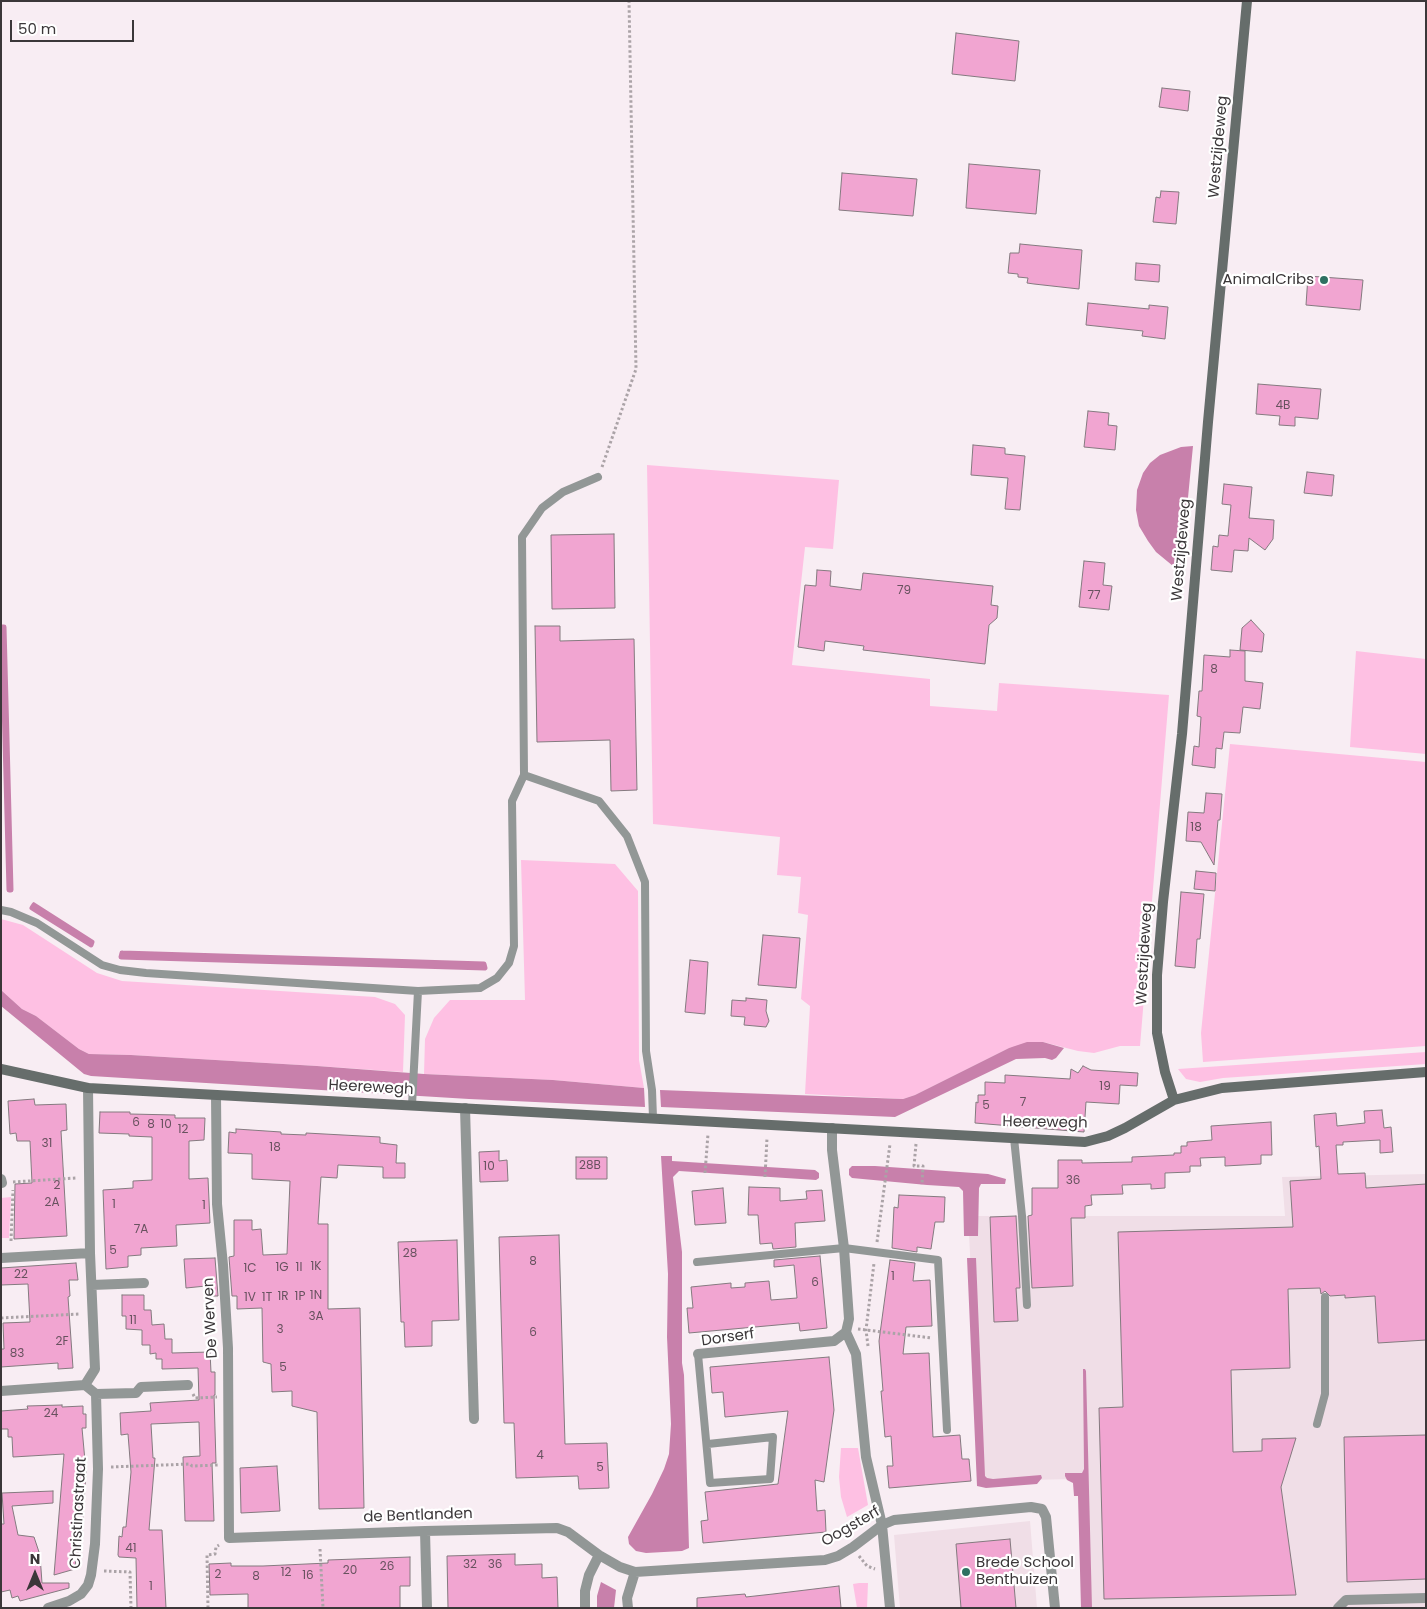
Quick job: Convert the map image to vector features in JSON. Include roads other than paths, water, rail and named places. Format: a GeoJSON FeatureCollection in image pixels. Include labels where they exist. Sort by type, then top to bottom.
{"type":"FeatureCollection","features":[{"type":"Feature","properties":{"kind":"street","name":"Westzijdeweg"},"geometry":{"type":"LineString","coordinates":[[1174,1100],[1157,1033],[1158,975],[1163,902],[1182,725],[1247,1]]}},
{"type":"Feature","properties":{"kind":"street","name":"Heerewegh"},"geometry":{"type":"LineString","coordinates":[[1,1070],[88,1088],[216,1095],[412,1100],[465,1108],[1085,1142],[1108,1136],[1125,1128],[1174,1100],[1222,1088],[1426,1072]]}},
{"type":"Feature","properties":{"kind":"street"},"geometry":{"type":"LineString","coordinates":[[85,1385],[95,1369],[90,1253],[88,1088]]}},
{"type":"Feature","properties":{"kind":"street","name":"De Werven"},"geometry":{"type":"LineString","coordinates":[[216,1095],[217,1204],[228,1339],[229,1538]]}},
{"type":"Feature","properties":{"kind":"street"},"geometry":{"type":"LineString","coordinates":[[465,1108],[474,1420]]}},
{"type":"Feature","properties":{"kind":"street"},"geometry":{"type":"LineString","coordinates":[[832,1128],[832,1150],[844,1248],[849,1319],[847,1330],[856,1354],[866,1457],[882,1525],[890,1608]]}},
{"type":"Feature","properties":{"kind":"street"},"geometry":{"type":"LineString","coordinates":[[1,1178],[2,1182]]}},
{"type":"Feature","properties":{"kind":"street"},"geometry":{"type":"LineString","coordinates":[[1,1258],[90,1253]]}},
{"type":"Feature","properties":{"kind":"street"},"geometry":{"type":"LineString","coordinates":[[92,1285],[144,1283]]}},
{"type":"Feature","properties":{"kind":"street","name":"Dorserf"},"geometry":{"type":"LineString","coordinates":[[698,1354],[834,1341],[847,1330]]}},
{"type":"Feature","properties":{"kind":"street"},"geometry":{"type":"LineString","coordinates":[[1,1391],[85,1385],[96,1394],[136,1393],[141,1387],[188,1385]]}},
{"type":"Feature","properties":{"kind":"street","name":"Christinastraat"},"geometry":{"type":"LineString","coordinates":[[48,1608],[69,1601],[81,1594],[88,1585],[92,1571],[98,1467],[96,1394]]}},
{"type":"Feature","properties":{"kind":"street","name":"Oogsterf"},"geometry":{"type":"LineString","coordinates":[[635,1572],[825,1560],[838,1556],[882,1525],[894,1520],[1031,1507],[1042,1509],[1046,1517],[1055,1608]]}},
{"type":"Feature","properties":{"kind":"street","name":"de Bentlanden"},"geometry":{"type":"LineString","coordinates":[[229,1538],[557,1528],[568,1532],[599,1555],[620,1567],[635,1572]]}},
{"type":"Feature","properties":{"kind":"street"},"geometry":{"type":"LineString","coordinates":[[425,1531],[428,1608]]}},
{"type":"Feature","properties":{"kind":"street"},"geometry":{"type":"LineString","coordinates":[[585,1608],[585,1591],[589,1575],[599,1555]]}},
{"type":"Feature","properties":{"kind":"street"},"geometry":{"type":"LineString","coordinates":[[628,1608],[628,1598],[635,1572]]}},
{"type":"Feature","properties":{"kind":"street"},"geometry":{"type":"LineString","coordinates":[[1338,1608],[1346,1600],[1426,1598]]}},
{"type":"Feature","properties":{"kind":"lane"},"geometry":{"type":"LineString","coordinates":[[1,910],[38,923],[102,965],[120,970],[418,991],[480,988],[498,978],[509,963],[514,946],[512,801],[524,776],[522,537],[542,508],[563,492],[598,477]]}},
{"type":"Feature","properties":{"kind":"lane"},"geometry":{"type":"LineString","coordinates":[[524,776],[599,802],[627,836],[645,882],[646,1052],[652,1090],[653,1118]]}},
{"type":"Feature","properties":{"kind":"lane"},"geometry":{"type":"LineString","coordinates":[[412,1100],[418,991]]}},
{"type":"Feature","properties":{"kind":"lane"},"geometry":{"type":"LineString","coordinates":[[1014,1138],[1022,1216],[1027,1305]]}},
{"type":"Feature","properties":{"kind":"lane"},"geometry":{"type":"LineString","coordinates":[[697,1262],[844,1248],[938,1260],[947,1430]]}},
{"type":"Feature","properties":{"kind":"lane"},"geometry":{"type":"LineString","coordinates":[[1317,1424],[1325,1394],[1325,1297]]}},
{"type":"Feature","properties":{"kind":"lane","name":"Dorserf"},"geometry":{"type":"LineString","coordinates":[[698,1354],[708,1444],[710,1483],[770,1480],[773,1437],[708,1444]]}},
{"type":"Feature","properties":{"kind":"waterway"},"geometry":{"type":"LineString","coordinates":[[2,627],[4,627],[11,890],[9,890],[2,627]]}},
{"type":"Feature","properties":{"kind":"waterway"},"geometry":{"type":"LineString","coordinates":[[34,905],[92,942],[91,945],[32,908],[34,905]]}},
{"type":"Feature","properties":{"kind":"waterway"},"geometry":{"type":"LineString","coordinates":[[122,953],[484,964],[485,968],[121,957],[122,953]]}},
{"type":"Feature","properties":{"kind":"place","name":"AnimalCribs"},"geometry":{"type":"Point","coordinates":[1324,280]}},
{"type":"Feature","properties":{"kind":"place","name":"Brede School Benthuizen"},"geometry":{"type":"Point","coordinates":[966,1572]}}]}
